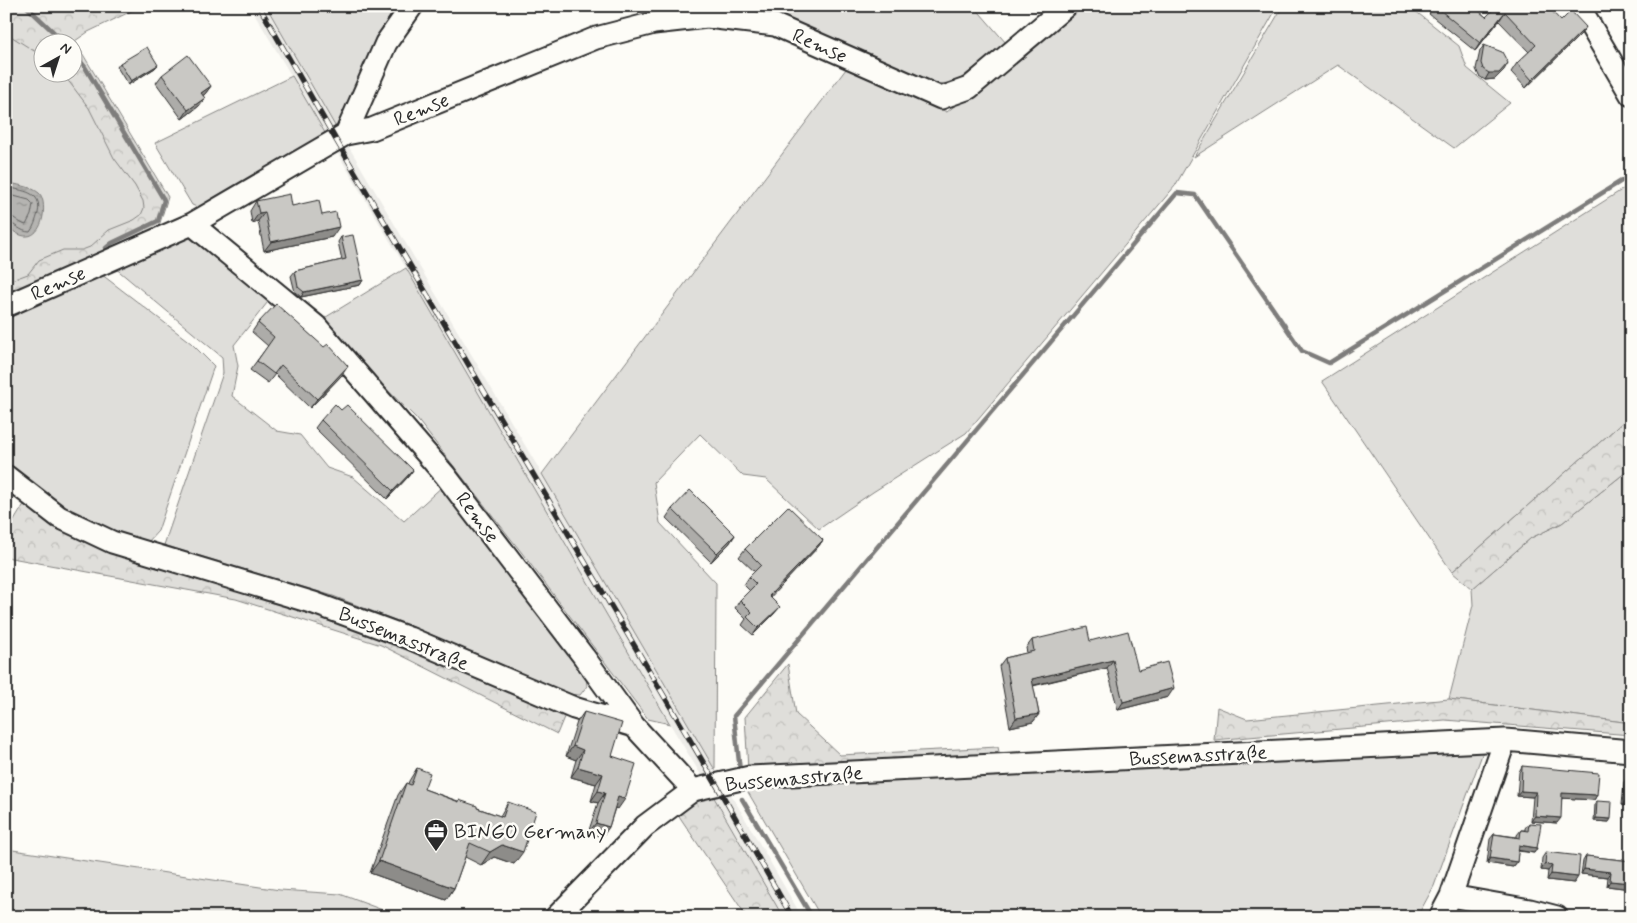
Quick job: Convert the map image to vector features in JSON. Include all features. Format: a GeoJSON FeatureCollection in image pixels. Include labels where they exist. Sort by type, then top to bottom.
{"type":"FeatureCollection","features":[{"type":"Feature","properties":{"kind":"street","name":"Remse"},"geometry":{"type":"LineString","coordinates":[[346,134],[386,43],[412,6]]}},
{"type":"Feature","properties":{"kind":"street","name":"Remse"},"geometry":{"type":"LineString","coordinates":[[6,306],[192,224],[346,134],[372,129],[596,38],[654,23],[707,17],[775,25],[941,98],[969,88],[1066,6]]}},
{"type":"Feature","properties":{"kind":"street"},"geometry":{"type":"LineString","coordinates":[[1579,6],[1631,95]]}},
{"type":"Feature","properties":{"kind":"street","name":"Remse"},"geometry":{"type":"LineString","coordinates":[[192,224],[316,326],[445,475],[584,656],[634,726]]}},
{"type":"Feature","properties":{"kind":"street","name":"Bussemasstraße"},"geometry":{"type":"LineString","coordinates":[[6,476],[59,517],[112,542],[314,603],[409,638],[574,708],[634,726]]}},
{"type":"Feature","properties":{"kind":"street"},"geometry":{"type":"LineString","coordinates":[[556,917],[646,826],[694,790],[634,726]]}},
{"type":"Feature","properties":{"kind":"street"},"geometry":{"type":"LineString","coordinates":[[1440,917],[1451,896],[1505,740]]}},
{"type":"Feature","properties":{"kind":"street","name":"Bussemasstraße"},"geometry":{"type":"LineString","coordinates":[[694,790],[750,777],[1505,740],[1631,751]]}},
{"type":"Feature","properties":{"kind":"street"},"geometry":{"type":"LineString","coordinates":[[1451,896],[1558,917]]}},
{"type":"Feature","properties":{"kind":"shaded area"},"geometry":{"type":"Polygon","coordinates":[[[250,6],[266,6],[338,131],[328,138],[250,6]]]}},
{"type":"Feature","properties":{"kind":"shaded area"},"geometry":{"type":"Polygon","coordinates":[[[346,142],[719,777],[704,780],[670,724],[335,149],[346,142]]]}},
{"type":"Feature","properties":{"kind":"shaded area"},"geometry":{"type":"Polygon","coordinates":[[[728,789],[802,917],[783,917],[712,794],[728,789]]]}},
{"type":"Feature","properties":{"kind":"green space"},"geometry":{"type":"Polygon","coordinates":[[[6,6],[32,32],[32,82],[78,82],[155,215],[6,297],[6,6]]]}},
{"type":"Feature","properties":{"kind":"green space"},"geometry":{"type":"Polygon","coordinates":[[[6,6],[142,6],[82,36],[82,32],[32,32],[32,50],[6,33],[6,6]]]}},
{"type":"Feature","properties":{"kind":"green space"},"geometry":{"type":"Polygon","coordinates":[[[266,6],[405,6],[338,131],[266,6]]]}},
{"type":"Feature","properties":{"kind":"green space"},"geometry":{"type":"Polygon","coordinates":[[[656,6],[974,6],[1006,43],[955,83],[928,84],[849,47],[652,13],[656,6]]]}},
{"type":"Feature","properties":{"kind":"green space"},"geometry":{"type":"Polygon","coordinates":[[[1076,6],[1278,6],[1175,186],[966,433],[819,529],[766,479],[743,476],[700,434],[654,482],[660,523],[716,583],[715,770],[542,474],[846,69],[947,112],[1076,6]]]}},
{"type":"Feature","properties":{"kind":"green space"},"geometry":{"type":"Polygon","coordinates":[[[1283,6],[1409,6],[1459,46],[1467,68],[1510,103],[1454,148],[1338,65],[1194,157],[1283,6]]]}},
{"type":"Feature","properties":{"kind":"green space"},"geometry":{"type":"Polygon","coordinates":[[[82,53],[168,197],[159,226],[100,256],[6,297],[6,282],[28,274],[39,260],[63,250],[82,250],[90,247],[109,230],[134,220],[141,215],[144,208],[143,201],[135,186],[114,158],[89,108],[70,83],[82,82],[82,53]]]}},
{"type":"Feature","properties":{"kind":"green space"},"geometry":{"type":"Polygon","coordinates":[[[292,76],[328,138],[204,210],[192,205],[155,143],[292,76]]]}},
{"type":"Feature","properties":{"kind":"green space"},"geometry":{"type":"Polygon","coordinates":[[[1631,184],[1631,415],[1452,572],[1322,381],[1631,184]]]}},
{"type":"Feature","properties":{"kind":"green space"},"geometry":{"type":"Polygon","coordinates":[[[189,234],[271,298],[234,345],[238,366],[232,396],[277,431],[300,435],[327,468],[353,477],[404,521],[444,485],[585,670],[587,686],[580,695],[567,694],[418,629],[333,596],[164,545],[223,373],[222,357],[114,267],[189,234]]]}},
{"type":"Feature","properties":{"kind":"green space"},"geometry":{"type":"Polygon","coordinates":[[[406,268],[670,724],[648,719],[522,553],[416,418],[318,322],[406,268]]]}},
{"type":"Feature","properties":{"kind":"green space"},"geometry":{"type":"Polygon","coordinates":[[[101,274],[191,343],[214,366],[158,531],[148,542],[112,531],[63,509],[6,463],[6,316],[101,274]]]}},
{"type":"Feature","properties":{"kind":"green space"},"geometry":{"type":"Polygon","coordinates":[[[1631,415],[1631,468],[1562,523],[1531,538],[1472,589],[1452,572],[1631,415]]]}},
{"type":"Feature","properties":{"kind":"green space"},"geometry":{"type":"Polygon","coordinates":[[[1631,468],[1631,723],[1449,699],[1473,605],[1472,589],[1531,538],[1562,523],[1631,468]]]}},
{"type":"Feature","properties":{"kind":"green space"},"geometry":{"type":"Polygon","coordinates":[[[26,501],[344,620],[567,710],[557,734],[381,645],[236,599],[6,557],[6,534],[26,501]]]}},
{"type":"Feature","properties":{"kind":"green space"},"geometry":{"type":"Polygon","coordinates":[[[788,664],[796,714],[840,755],[998,747],[1001,762],[748,770],[745,717],[788,664]]]}},
{"type":"Feature","properties":{"kind":"green space"},"geometry":{"type":"Polygon","coordinates":[[[1449,699],[1631,723],[1631,735],[1445,720],[1214,740],[1217,707],[1247,719],[1449,699]]]}},
{"type":"Feature","properties":{"kind":"green space"},"geometry":{"type":"Polygon","coordinates":[[[1484,749],[1434,886],[1417,917],[821,917],[745,787],[1484,749]]]}},
{"type":"Feature","properties":{"kind":"green space"},"geometry":{"type":"Polygon","coordinates":[[[712,794],[783,917],[747,917],[677,813],[712,794]]]}},
{"type":"Feature","properties":{"kind":"green space"},"geometry":{"type":"Polygon","coordinates":[[[6,849],[280,890],[340,894],[401,917],[6,917],[6,849]]]}},
{"type":"Feature","properties":{"kind":"water"},"geometry":{"type":"Polygon","coordinates":[[[6,182],[32,189],[39,193],[42,198],[43,216],[35,233],[28,236],[18,234],[6,225],[6,182]]]}},
{"type":"Feature","properties":{"kind":"building"},"geometry":{"type":"Polygon","coordinates":[[[1435,6],[1473,6],[1486,17],[1497,6],[1547,6],[1561,21],[1571,11],[1586,27],[1532,80],[1517,63],[1536,45],[1505,12],[1480,43],[1435,6]]]}},
{"type":"Feature","properties":{"kind":"building"},"geometry":{"type":"Polygon","coordinates":[[[1484,45],[1502,52],[1508,63],[1499,73],[1489,73],[1483,69],[1481,63],[1484,45]]]}},
{"type":"Feature","properties":{"kind":"building"},"geometry":{"type":"Polygon","coordinates":[[[147,47],[158,65],[131,81],[120,63],[147,47]]]}},
{"type":"Feature","properties":{"kind":"building"},"geometry":{"type":"Polygon","coordinates":[[[188,55],[211,86],[201,93],[205,98],[188,110],[162,75],[188,55]]]}},
{"type":"Feature","properties":{"kind":"building"},"geometry":{"type":"Polygon","coordinates":[[[290,194],[292,206],[319,200],[322,215],[336,212],[339,227],[271,242],[265,212],[259,213],[256,201],[290,194]]]}},
{"type":"Feature","properties":{"kind":"building"},"geometry":{"type":"Polygon","coordinates":[[[353,235],[363,280],[304,292],[298,287],[295,271],[346,259],[341,237],[353,235]]]}},
{"type":"Feature","properties":{"kind":"building"},"geometry":{"type":"Polygon","coordinates":[[[276,304],[324,347],[328,344],[348,366],[317,399],[281,365],[274,374],[257,361],[274,337],[258,323],[276,304]]]}},
{"type":"Feature","properties":{"kind":"building"},"geometry":{"type":"Polygon","coordinates":[[[335,404],[341,410],[347,405],[413,470],[393,491],[321,420],[335,404]]]}},
{"type":"Feature","properties":{"kind":"building"},"geometry":{"type":"Polygon","coordinates":[[[690,490],[735,535],[717,553],[672,509],[690,490]]]}},
{"type":"Feature","properties":{"kind":"building"},"geometry":{"type":"Polygon","coordinates":[[[788,506],[823,540],[769,596],[780,607],[758,628],[747,617],[752,612],[740,600],[756,584],[749,577],[761,565],[745,549],[788,506]]]}},
{"type":"Feature","properties":{"kind":"building"},"geometry":{"type":"Polygon","coordinates":[[[1087,627],[1090,641],[1128,631],[1138,670],[1167,662],[1174,688],[1123,702],[1113,660],[1032,679],[1039,714],[1016,718],[1005,658],[1034,651],[1032,640],[1087,627]]]}},
{"type":"Feature","properties":{"kind":"building"},"geometry":{"type":"Polygon","coordinates":[[[584,712],[622,723],[612,756],[636,764],[625,799],[618,797],[609,827],[596,823],[605,793],[598,791],[603,774],[578,767],[583,750],[573,746],[584,712]]]}},
{"type":"Feature","properties":{"kind":"building"},"geometry":{"type":"Polygon","coordinates":[[[1522,766],[1599,773],[1597,795],[1562,793],[1561,818],[1535,816],[1536,792],[1521,791],[1522,766]]]}},
{"type":"Feature","properties":{"kind":"building"},"geometry":{"type":"Polygon","coordinates":[[[417,768],[430,773],[424,789],[459,802],[459,800],[477,806],[477,808],[503,817],[508,802],[536,812],[523,852],[502,845],[490,852],[470,843],[454,888],[379,861],[406,783],[411,785],[417,768]]]}},
{"type":"Feature","properties":{"kind":"building"},"geometry":{"type":"Polygon","coordinates":[[[1629,775],[1631,775],[1631,799],[1627,799],[1629,775]]]}},
{"type":"Feature","properties":{"kind":"building"},"geometry":{"type":"Polygon","coordinates":[[[1597,801],[1612,802],[1611,819],[1596,818],[1597,801]]]}},
{"type":"Feature","properties":{"kind":"building"},"geometry":{"type":"Polygon","coordinates":[[[1529,823],[1541,824],[1537,848],[1519,845],[1517,862],[1490,858],[1494,834],[1520,838],[1521,830],[1528,831],[1529,823]]]}},
{"type":"Feature","properties":{"kind":"building"},"geometry":{"type":"Polygon","coordinates":[[[1546,852],[1580,856],[1578,877],[1551,874],[1552,866],[1545,864],[1546,852]]]}},
{"type":"Feature","properties":{"kind":"building"},"geometry":{"type":"Polygon","coordinates":[[[1586,856],[1631,861],[1631,883],[1610,881],[1611,872],[1584,869],[1586,856]]]}},
{"type":"Feature","properties":{"kind":"waterway"},"geometry":{"type":"LineString","coordinates":[[26,6],[53,32]]}},
{"type":"Feature","properties":{"kind":"waterway"},"geometry":{"type":"LineString","coordinates":[[82,63],[164,200],[158,221],[112,243],[106,248]]}},
{"type":"Feature","properties":{"kind":"waterway"},"geometry":{"type":"LineString","coordinates":[[740,771],[734,716],[1177,193],[1195,195],[1302,351],[1329,363],[1631,175]]}},
{"type":"Feature","properties":{"kind":"waterway"},"geometry":{"type":"LineString","coordinates":[[742,799],[812,917]]}},
{"type":"Feature","properties":{"kind":"railway"},"geometry":{"type":"LineString","coordinates":[[259,6],[716,784],[792,917]]}},
{"type":"Feature","properties":{"kind":"place","name":"BINGO Germany"},"geometry":{"type":"Point","coordinates":[436,852]}}]}
